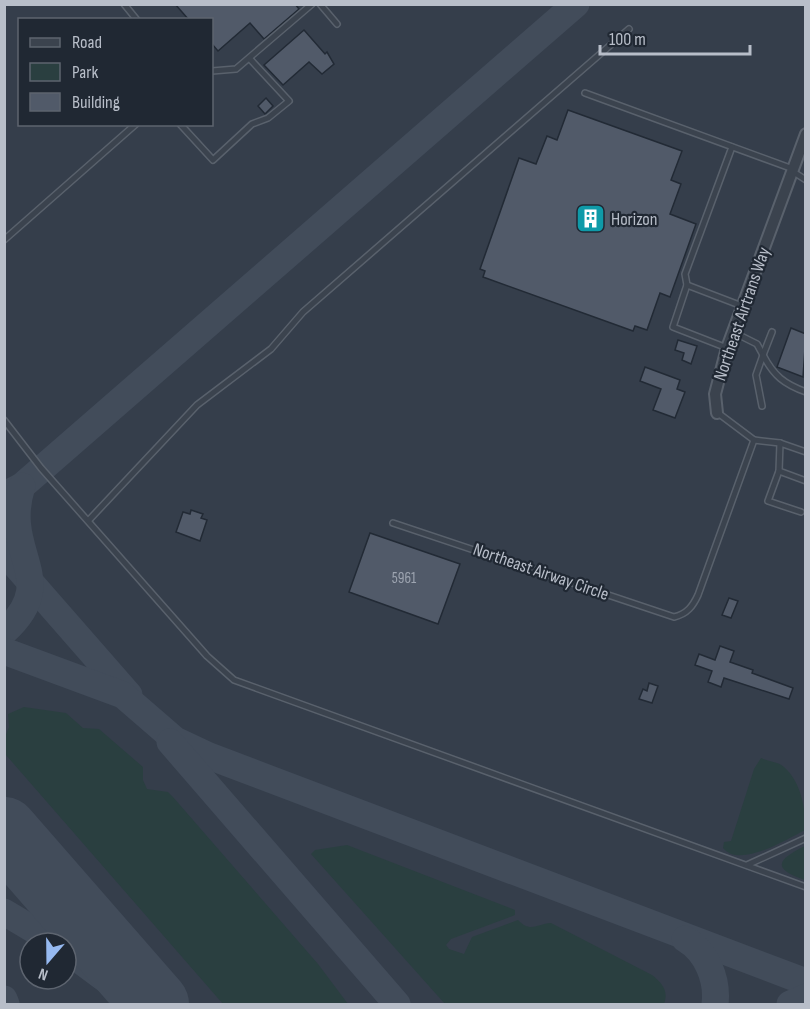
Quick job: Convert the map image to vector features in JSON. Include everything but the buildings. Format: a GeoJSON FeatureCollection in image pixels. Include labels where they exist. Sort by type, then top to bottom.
{"type":"FeatureCollection","features":[{"type":"Feature","properties":{"kind":"street","name":"Northeast Airtrans Way"},"geometry":{"type":"LineString","coordinates":[[717,413],[715,394],[727,348],[742,306],[798,172],[806,134]]}},
{"type":"Feature","properties":{"kind":"lane"},"geometry":{"type":"LineString","coordinates":[[124,4],[135,18]]}},
{"type":"Feature","properties":{"kind":"lane"},"geometry":{"type":"LineString","coordinates":[[213,71],[236,69],[312,4]]}},
{"type":"Feature","properties":{"kind":"lane"},"geometry":{"type":"LineString","coordinates":[[320,4],[337,24]]}},
{"type":"Feature","properties":{"kind":"lane"},"geometry":{"type":"LineString","coordinates":[[89,520],[197,405],[271,349],[303,312],[629,29]]}},
{"type":"Feature","properties":{"kind":"lane"},"geometry":{"type":"LineString","coordinates":[[182,126],[213,160],[252,124],[268,118],[289,101],[250,58]]}},
{"type":"Feature","properties":{"kind":"lane"},"geometry":{"type":"LineString","coordinates":[[585,93],[798,172],[806,180]]}},
{"type":"Feature","properties":{"kind":"lane"},"geometry":{"type":"LineString","coordinates":[[4,240],[134,126]]}},
{"type":"Feature","properties":{"kind":"lane"},"geometry":{"type":"LineString","coordinates":[[727,348],[673,327],[687,285],[685,274],[732,147]]}},
{"type":"Feature","properties":{"kind":"lane"},"geometry":{"type":"LineString","coordinates":[[687,285],[742,306]]}},
{"type":"Feature","properties":{"kind":"lane"},"geometry":{"type":"LineString","coordinates":[[733,332],[757,344],[773,375],[790,386],[806,392]]}},
{"type":"Feature","properties":{"kind":"lane"},"geometry":{"type":"LineString","coordinates":[[762,406],[756,375],[772,333]]}},
{"type":"Feature","properties":{"kind":"lane","name":"Northeast Airtrans Way"},"geometry":{"type":"LineString","coordinates":[[717,413],[754,440]]}},
{"type":"Feature","properties":{"kind":"lane"},"geometry":{"type":"LineString","coordinates":[[4,420],[41,468],[212,662],[234,680],[806,886]]}},
{"type":"Feature","properties":{"kind":"lane"},"geometry":{"type":"LineString","coordinates":[[754,440],[780,443],[806,452]]}},
{"type":"Feature","properties":{"kind":"lane","name":"Northeast Airway Circle"},"geometry":{"type":"LineString","coordinates":[[393,523],[674,617],[687,611],[698,595],[754,440]]}},
{"type":"Feature","properties":{"kind":"lane"},"geometry":{"type":"LineString","coordinates":[[780,443],[779,471],[768,501],[801,512]]}},
{"type":"Feature","properties":{"kind":"lane"},"geometry":{"type":"LineString","coordinates":[[779,471],[806,481]]}},
{"type":"Feature","properties":{"kind":"lane"},"geometry":{"type":"LineString","coordinates":[[746,865],[806,838]]}},
{"type":"Feature","properties":{"kind":"shaded area"},"geometry":{"type":"Polygon","coordinates":[[[5,5],[805,5],[805,1004],[5,1004],[5,5]]]}},
{"type":"Feature","properties":{"kind":"green space"},"geometry":{"type":"Polygon","coordinates":[[[24,707],[66,713],[83,728],[99,729],[143,767],[143,780],[147,789],[168,792],[173,797],[318,964],[348,1004],[223,1004],[6,755],[5,737],[9,727],[8,714],[24,707]]]}},
{"type":"Feature","properties":{"kind":"green space"},"geometry":{"type":"Polygon","coordinates":[[[761,758],[782,765],[795,780],[805,813],[805,830],[752,854],[731,854],[723,848],[724,842],[731,841],[754,769],[761,758]]]}},
{"type":"Feature","properties":{"kind":"green space"},"geometry":{"type":"Polygon","coordinates":[[[347,845],[515,910],[515,915],[451,939],[446,945],[449,949],[464,954],[472,937],[518,920],[530,927],[551,923],[652,975],[664,988],[666,995],[664,1004],[445,1004],[311,854],[315,850],[347,845]]]}},
{"type":"Feature","properties":{"kind":"green space"},"geometry":{"type":"Polygon","coordinates":[[[805,846],[805,880],[787,872],[782,864],[788,856],[805,846]]]}},
{"type":"Feature","properties":{"kind":"taxiway"},"geometry":{"type":"LineString","coordinates":[[4,495],[22,486],[576,4]]}},
{"type":"Feature","properties":{"kind":"taxiway"},"geometry":{"type":"LineString","coordinates":[[4,632],[21,613],[29,596],[30,580],[18,530],[17,510],[22,486]]}},
{"type":"Feature","properties":{"kind":"taxiway"},"geometry":{"type":"LineString","coordinates":[[4,552],[129,695]]}},
{"type":"Feature","properties":{"kind":"taxiway"},"geometry":{"type":"LineString","coordinates":[[4,651],[123,695],[175,740],[209,756],[806,982]]}},
{"type":"Feature","properties":{"kind":"taxiway"},"geometry":{"type":"LineString","coordinates":[[170,742],[397,1004]]}},
{"type":"Feature","properties":{"kind":"taxiway"},"geometry":{"type":"LineString","coordinates":[[4,912],[36,931]]}},
{"type":"Feature","properties":{"kind":"taxiway"},"geometry":{"type":"LineString","coordinates":[[685,939],[699,951],[709,967],[715,986],[715,1004]]}},
{"type":"Feature","properties":{"kind":"taxiway"},"geometry":{"type":"LineString","coordinates":[[78,959],[139,1004]]}},
{"type":"Feature","properties":{"kind":"taxiway"},"geometry":{"type":"LineString","coordinates":[[790,1004],[806,997]]}},
{"type":"Feature","properties":{"kind":"taxiway"},"geometry":{"type":"LineString","coordinates":[[4,999],[6,1004]]}},
{"type":"Feature","properties":{"kind":"runway"},"geometry":{"type":"LineString","coordinates":[[4,831],[155,1004]]}},
{"type":"Feature","properties":{"kind":"place","name":"Horizon"},"geometry":{"type":"Point","coordinates":[590,219]}}]}
